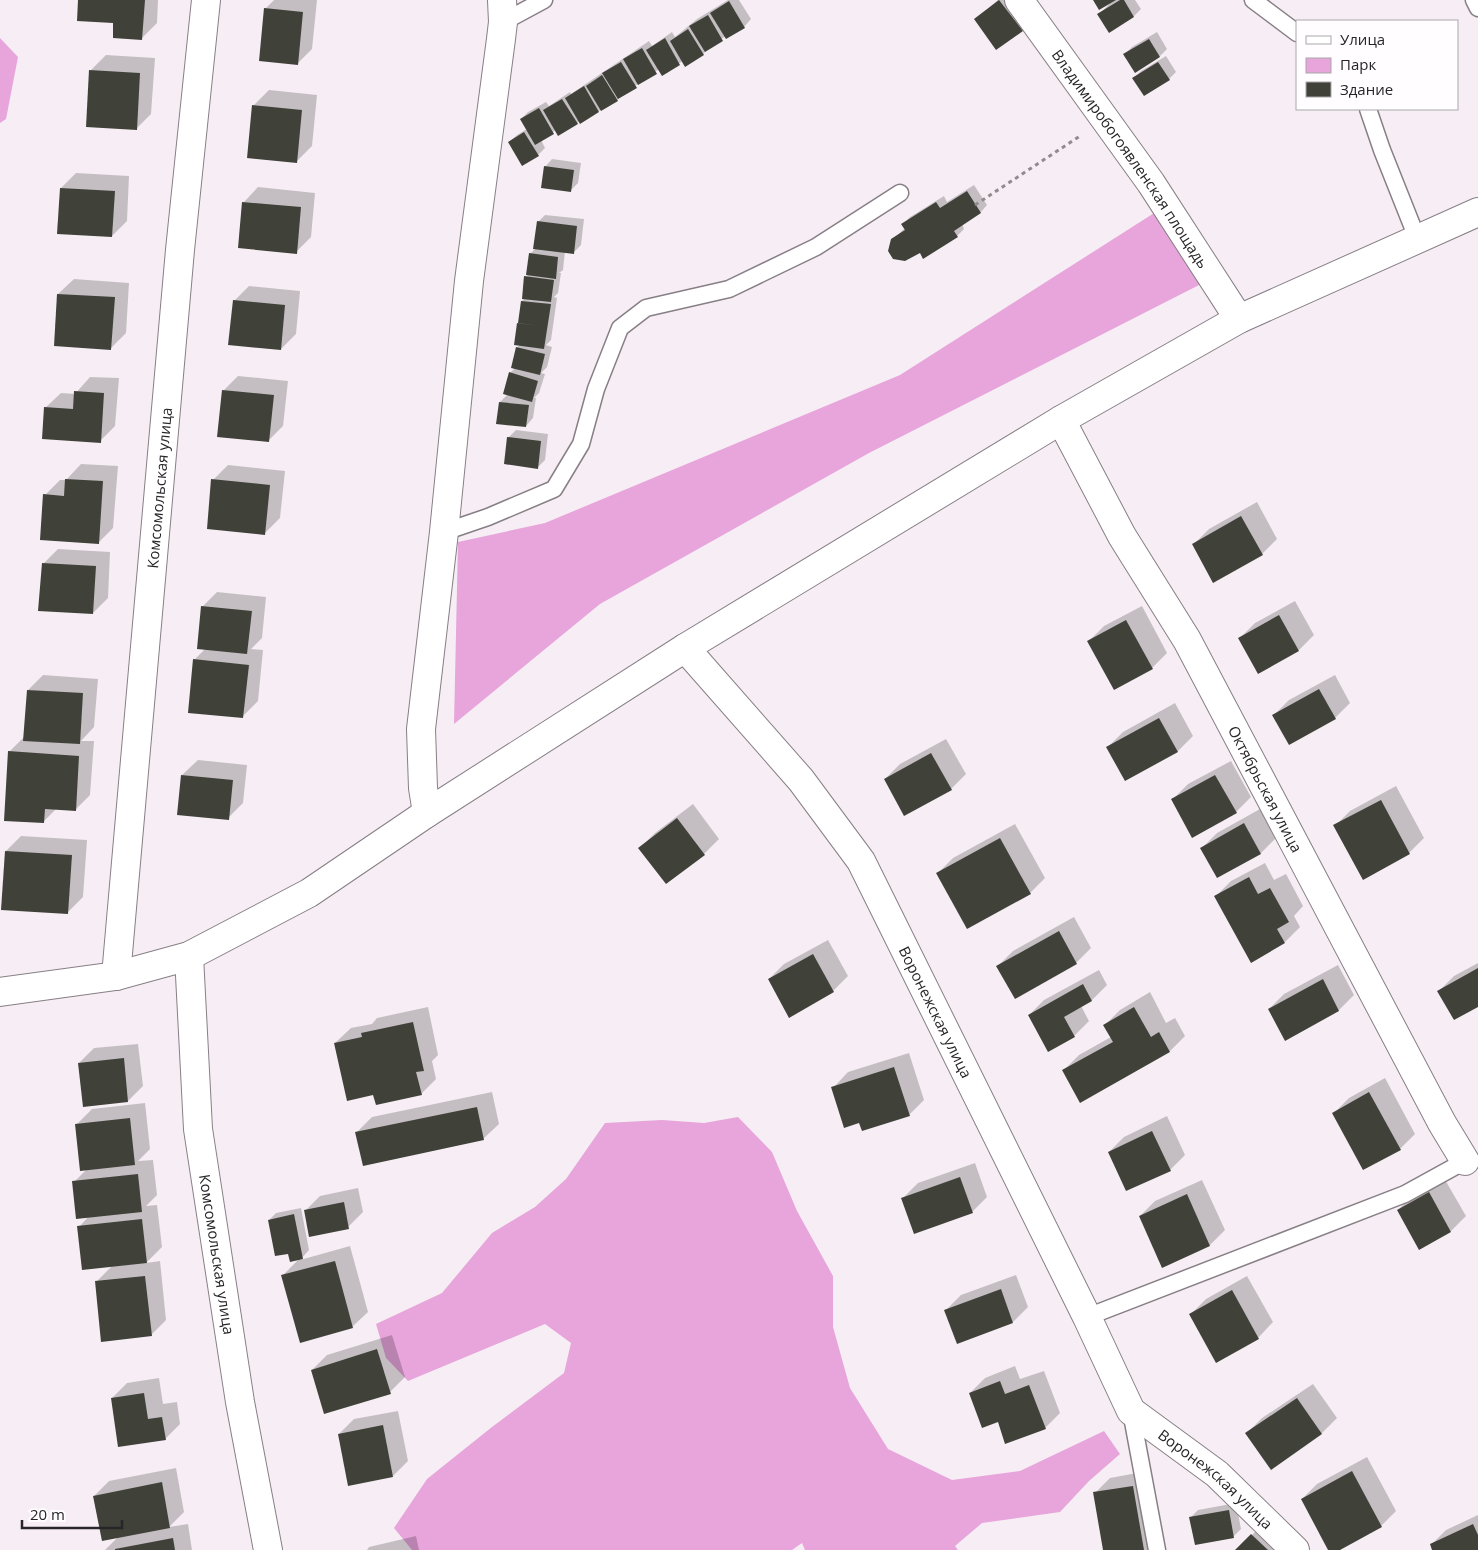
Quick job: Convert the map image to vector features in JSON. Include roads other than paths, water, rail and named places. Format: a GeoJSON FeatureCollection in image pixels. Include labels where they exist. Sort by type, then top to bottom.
{"type":"FeatureCollection","features":[{"type":"Feature","properties":{"kind":"street","name":"Комсомольская улица"},"geometry":{"type":"LineString","coordinates":[[116,976],[180,250],[206,0]]}},
{"type":"Feature","properties":{"kind":"street","name":"Владимиробогоявленская площадь"},"geometry":{"type":"LineString","coordinates":[[1019,0],[1151,183],[1239,319]]}},
{"type":"Feature","properties":{"kind":"street"},"geometry":{"type":"LineString","coordinates":[[427,813],[423,788],[421,729],[444,532],[469,281],[502,11]]}},
{"type":"Feature","properties":{"kind":"street"},"geometry":{"type":"LineString","coordinates":[[0,992],[116,976],[189,956],[310,893],[427,813],[685,648],[1061,420],[1239,319],[1475,214]]}},
{"type":"Feature","properties":{"kind":"street","name":"Октябрьская улица"},"geometry":{"type":"LineString","coordinates":[[1061,420],[1122,536],[1187,640],[1442,1123],[1465,1161]]}},
{"type":"Feature","properties":{"kind":"street","name":"Воронежская улица"},"geometry":{"type":"LineString","coordinates":[[685,648],[801,780],[861,861],[1131,1411],[1217,1474],[1296,1550]]}},
{"type":"Feature","properties":{"kind":"street","name":"Комсомольская улица"},"geometry":{"type":"LineString","coordinates":[[189,956],[198,1129],[240,1402],[268,1550]]}},
{"type":"Feature","properties":{"kind":"lane"},"geometry":{"type":"LineString","coordinates":[[502,11],[544,0]]}},
{"type":"Feature","properties":{"kind":"lane"},"geometry":{"type":"LineString","coordinates":[[1253,0],[1296,32]]}},
{"type":"Feature","properties":{"kind":"lane"},"geometry":{"type":"LineString","coordinates":[[1474,0],[1478,8]]}},
{"type":"Feature","properties":{"kind":"lane"},"geometry":{"type":"LineString","coordinates":[[1368,110],[1382,150],[1418,238]]}},
{"type":"Feature","properties":{"kind":"lane"},"geometry":{"type":"LineString","coordinates":[[444,532],[488,517],[554,490],[581,444],[596,389],[620,328],[646,308],[729,289],[816,247],[900,193]]}},
{"type":"Feature","properties":{"kind":"lane"},"geometry":{"type":"LineString","coordinates":[[1087,1318],[1405,1194],[1465,1161]]}},
{"type":"Feature","properties":{"kind":"lane","name":"Воронежская улица"},"geometry":{"type":"LineString","coordinates":[[1131,1411],[1157,1550]]}}]}
